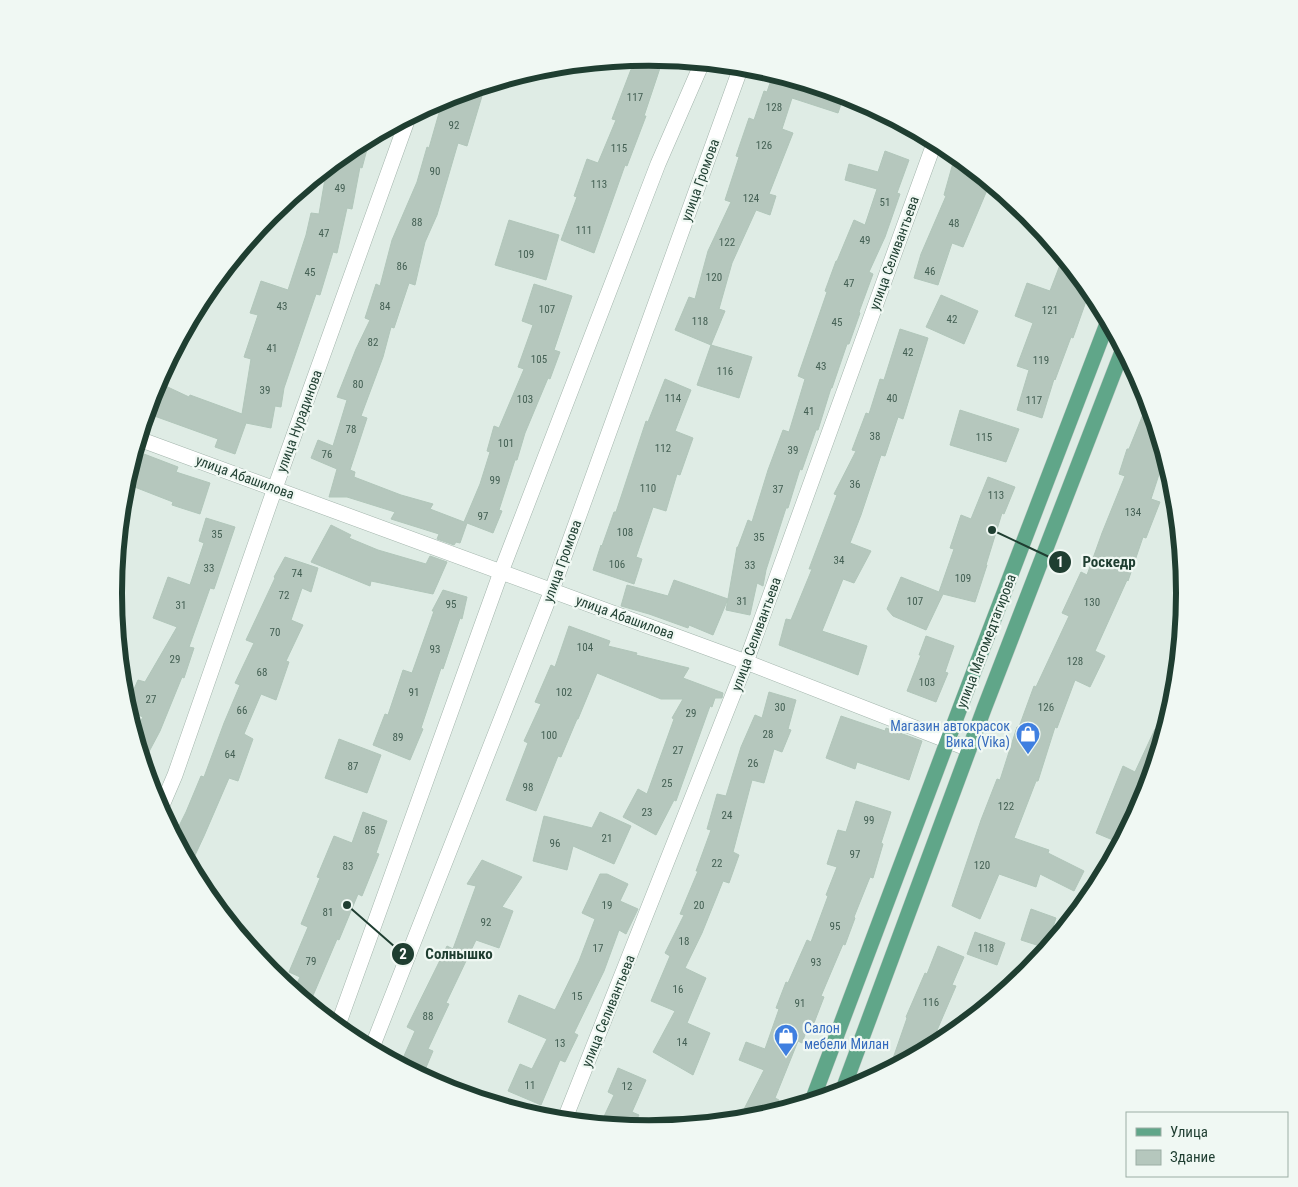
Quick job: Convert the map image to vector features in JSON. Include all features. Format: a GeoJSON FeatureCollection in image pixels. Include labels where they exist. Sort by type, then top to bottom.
{"type":"FeatureCollection","features":[{"type":"Feature","properties":{"kind":"main road","name":"улица Магомедтагирова"},"geometry":{"type":"LineString","coordinates":[[815,1094],[1105,329]]}},
{"type":"Feature","properties":{"kind":"main road","name":"улица Магомедтагирова"},"geometry":{"type":"LineString","coordinates":[[845,1083],[969,749],[1120,356]]}},
{"type":"Feature","properties":{"kind":"street"},"geometry":{"type":"LineString","coordinates":[[340,1020],[501,572],[658,164],[699,69]]}},
{"type":"Feature","properties":{"kind":"street","name":"улица Громова"},"geometry":{"type":"LineString","coordinates":[[374,1043],[552,590],[737,74]]}},
{"type":"Feature","properties":{"kind":"street","name":"улица Нурадинова"},"geometry":{"type":"LineString","coordinates":[[164,800],[175,775],[275,488],[405,127]]}},
{"type":"Feature","properties":{"kind":"street","name":"улица Селивантьева"},"geometry":{"type":"LineString","coordinates":[[567,1114],[746,662],[932,149]]}},
{"type":"Feature","properties":{"kind":"street","name":"улица Абашилова"},"geometry":{"type":"LineString","coordinates":[[145,441],[746,662],[969,749]]}},
{"type":"Feature","properties":{"kind":"building"},"geometry":{"type":"Polygon","coordinates":[[[632,66],[661,66],[644,116],[646,116],[627,166],[625,165],[594,253],[561,240],[577,197],[574,196],[587,159],[598,163],[616,120],[612,119],[632,66]]]}},
{"type":"Feature","properties":{"kind":"building"},"geometry":{"type":"Polygon","coordinates":[[[771,81],[841,103],[838,113],[792,98],[782,129],[793,133],[769,194],[776,196],[770,215],[756,210],[732,263],[719,309],[725,311],[711,345],[675,330],[689,297],[695,299],[708,251],[731,202],[725,200],[739,157],[736,156],[749,118],[754,120],[764,91],[767,92],[771,81]]]}},
{"type":"Feature","properties":{"kind":"building"},"geometry":{"type":"Polygon","coordinates":[[[483,93],[467,146],[458,143],[437,215],[425,242],[415,285],[409,283],[394,328],[391,327],[383,357],[361,416],[367,418],[350,470],[355,472],[354,477],[401,495],[433,504],[430,509],[464,522],[480,484],[490,452],[487,451],[494,426],[499,428],[524,369],[518,367],[533,325],[522,321],[534,284],[572,296],[554,350],[560,352],[550,379],[548,378],[525,433],[517,460],[515,460],[499,510],[502,511],[493,533],[467,523],[460,543],[456,542],[454,545],[437,539],[439,534],[391,519],[395,512],[347,497],[329,497],[337,469],[311,458],[318,440],[333,446],[347,400],[337,397],[370,320],[365,318],[376,284],[380,286],[392,240],[417,182],[427,147],[429,148],[440,109],[483,93]]]}},
{"type":"Feature","properties":{"kind":"building"},"geometry":{"type":"Polygon","coordinates":[[[367,148],[362,168],[360,167],[352,209],[347,208],[337,253],[333,252],[320,295],[316,294],[284,388],[281,407],[275,406],[271,428],[246,423],[235,454],[215,447],[218,439],[153,416],[165,386],[189,397],[190,395],[242,414],[251,359],[244,357],[258,315],[250,313],[261,281],[288,290],[306,235],[311,213],[319,214],[325,177],[367,148]]]}},
{"type":"Feature","properties":{"kind":"building"},"geometry":{"type":"Polygon","coordinates":[[[885,151],[909,160],[897,193],[900,194],[885,237],[869,272],[873,274],[860,313],[831,388],[818,430],[816,430],[802,470],[800,469],[788,508],[786,508],[766,570],[763,586],[757,583],[750,615],[726,610],[737,547],[748,520],[752,522],[783,430],[789,432],[805,379],[798,376],[827,292],[825,291],[854,220],[865,225],[877,189],[845,180],[849,164],[878,172],[885,151]]]}},
{"type":"Feature","properties":{"kind":"building"},"geometry":{"type":"Polygon","coordinates":[[[953,163],[987,189],[963,247],[952,243],[938,285],[914,278],[921,254],[946,196],[944,195],[953,163]]]}},
{"type":"Feature","properties":{"kind":"building"},"geometry":{"type":"Polygon","coordinates":[[[509,220],[559,235],[546,280],[495,265],[509,220]]]}},
{"type":"Feature","properties":{"kind":"building"},"geometry":{"type":"Polygon","coordinates":[[[1060,265],[1086,300],[1073,338],[1071,337],[1054,379],[1042,418],[1017,410],[1029,370],[1017,366],[1033,323],[1015,316],[1027,283],[1050,291],[1060,265]]]}},
{"type":"Feature","properties":{"kind":"building"},"geometry":{"type":"Polygon","coordinates":[[[941,295],[978,311],[964,344],[926,327],[941,295]]]}},
{"type":"Feature","properties":{"kind":"building"},"geometry":{"type":"Polygon","coordinates":[[[900,329],[928,338],[903,419],[898,417],[885,456],[881,455],[850,543],[871,551],[854,583],[843,579],[822,631],[867,646],[858,675],[779,645],[786,619],[791,620],[812,569],[809,569],[837,495],[834,494],[856,451],[852,450],[866,413],[869,414],[880,379],[884,380],[900,329]]]}},
{"type":"Feature","properties":{"kind":"building"},"geometry":{"type":"Polygon","coordinates":[[[711,345],[752,357],[739,398],[697,385],[711,345]]]}},
{"type":"Feature","properties":{"kind":"building"},"geometry":{"type":"Polygon","coordinates":[[[665,379],[691,390],[675,431],[693,438],[680,475],[677,474],[666,511],[653,507],[636,557],[642,559],[634,584],[593,570],[614,512],[616,512],[646,421],[648,422],[665,379]]]}},
{"type":"Feature","properties":{"kind":"building"},"geometry":{"type":"Polygon","coordinates":[[[960,410],[1019,429],[1006,462],[950,445],[960,410]]]}},
{"type":"Feature","properties":{"kind":"building"},"geometry":{"type":"Polygon","coordinates":[[[1144,413],[1161,469],[1151,499],[1160,502],[1146,538],[1143,537],[1128,581],[1095,651],[1105,656],[1090,687],[1075,680],[1057,728],[1055,727],[1038,781],[1036,781],[1014,838],[1049,850],[1048,853],[1084,871],[1074,891],[1040,874],[1036,887],[999,874],[980,919],[952,906],[981,820],[997,779],[1000,780],[1017,727],[1019,727],[1034,686],[1036,687],[1069,616],[1062,613],[1081,572],[1087,575],[1125,476],[1119,474],[1127,449],[1129,449],[1144,413]]]}},
{"type":"Feature","properties":{"kind":"building"},"geometry":{"type":"Polygon","coordinates":[[[144,454],[178,467],[176,472],[210,483],[200,514],[172,505],[173,502],[133,486],[144,454]]]}},
{"type":"Feature","properties":{"kind":"building"},"geometry":{"type":"Polygon","coordinates":[[[988,477],[1015,487],[1004,514],[1002,513],[975,602],[943,594],[926,630],[893,616],[887,609],[901,577],[939,592],[954,549],[950,548],[961,515],[971,519],[988,477]]]}},
{"type":"Feature","properties":{"kind":"building"},"geometry":{"type":"Polygon","coordinates":[[[206,518],[235,527],[214,589],[210,588],[189,647],[194,648],[184,678],[182,677],[160,731],[147,755],[139,725],[143,717],[136,714],[132,694],[138,680],[145,682],[177,627],[153,618],[168,577],[190,585],[204,543],[199,541],[206,518]]]}},
{"type":"Feature","properties":{"kind":"building"},"geometry":{"type":"Polygon","coordinates":[[[331,525],[351,535],[349,538],[378,550],[426,564],[430,556],[447,562],[433,594],[371,581],[370,586],[311,562],[331,525]]]}},
{"type":"Feature","properties":{"kind":"building"},"geometry":{"type":"Polygon","coordinates":[[[285,557],[318,568],[311,592],[302,588],[291,620],[303,625],[286,661],[289,662],[276,700],[261,694],[244,734],[253,739],[238,781],[229,778],[193,859],[177,829],[201,776],[204,777],[240,685],[235,683],[254,643],[246,640],[285,557]]]}},
{"type":"Feature","properties":{"kind":"building"},"geometry":{"type":"Polygon","coordinates":[[[674,580],[728,599],[713,635],[689,625],[688,628],[621,606],[627,585],[668,596],[674,580]]]}},
{"type":"Feature","properties":{"kind":"building"},"geometry":{"type":"Polygon","coordinates":[[[443,590],[467,597],[462,619],[460,618],[443,669],[441,668],[421,728],[423,729],[410,760],[373,745],[385,714],[388,715],[403,670],[412,673],[434,611],[432,611],[443,590]]]}},
{"type":"Feature","properties":{"kind":"building"},"geometry":{"type":"Polygon","coordinates":[[[569,626],[610,641],[608,646],[689,668],[683,678],[723,693],[722,698],[715,698],[712,707],[710,706],[676,801],[674,800],[656,835],[623,817],[638,789],[647,794],[674,719],[672,718],[683,699],[661,699],[597,673],[561,757],[558,756],[536,811],[506,800],[528,743],[524,741],[541,704],[535,702],[551,665],[555,667],[569,626]]]}},
{"type":"Feature","properties":{"kind":"building"},"geometry":{"type":"Polygon","coordinates":[[[926,636],[954,646],[945,672],[948,673],[936,702],[907,691],[926,636]]]}},
{"type":"Feature","properties":{"kind":"building"},"geometry":{"type":"Polygon","coordinates":[[[769,692],[796,700],[788,729],[791,730],[782,752],[774,749],[764,783],[752,780],[733,852],[739,855],[729,883],[723,881],[702,933],[685,968],[706,978],[687,1023],[710,1033],[693,1075],[653,1052],[675,1011],[651,1001],[670,956],[665,953],[684,915],[680,914],[698,871],[696,871],[711,830],[707,829],[717,794],[726,796],[741,747],[755,715],[762,718],[769,692]]]}},
{"type":"Feature","properties":{"kind":"building"},"geometry":{"type":"Polygon","coordinates":[[[841,716],[885,731],[886,728],[922,741],[909,780],[857,762],[855,769],[826,758],[841,716]]]}},
{"type":"Feature","properties":{"kind":"building"},"geometry":{"type":"Polygon","coordinates":[[[1155,729],[1158,730],[1136,795],[1115,841],[1096,833],[1123,766],[1135,772],[1155,729]]]}},
{"type":"Feature","properties":{"kind":"building"},"geometry":{"type":"Polygon","coordinates":[[[339,739],[381,755],[367,793],[325,778],[339,739]]]}},
{"type":"Feature","properties":{"kind":"building"},"geometry":{"type":"Polygon","coordinates":[[[856,801],[891,812],[873,878],[870,877],[845,945],[843,944],[821,996],[824,997],[814,1023],[810,1021],[802,1043],[798,1041],[775,1098],[779,1100],[776,1105],[742,1112],[764,1070],[739,1060],[746,1042],[765,1049],[779,1009],[776,1008],[786,982],[788,983],[807,940],[811,942],[828,896],[826,895],[837,867],[827,864],[838,830],[846,832],[856,801]]]}},
{"type":"Feature","properties":{"kind":"building"},"geometry":{"type":"Polygon","coordinates":[[[363,812],[387,821],[376,853],[379,854],[362,896],[358,894],[312,999],[296,985],[300,977],[289,972],[308,927],[301,924],[320,878],[317,877],[334,836],[352,843],[363,812]]]}},
{"type":"Feature","properties":{"kind":"building"},"geometry":{"type":"Polygon","coordinates":[[[600,812],[631,826],[614,864],[573,846],[567,870],[533,861],[544,816],[592,828],[600,812]]]}},
{"type":"Feature","properties":{"kind":"building"},"geometry":{"type":"Polygon","coordinates":[[[482,860],[522,877],[502,907],[513,911],[499,948],[476,940],[446,1003],[449,1004],[428,1049],[433,1051],[425,1070],[403,1059],[415,1031],[407,1027],[447,946],[453,949],[476,886],[467,884],[482,860]]]}},
{"type":"Feature","properties":{"kind":"building"},"geometry":{"type":"Polygon","coordinates":[[[600,874],[607,874],[628,884],[620,901],[638,909],[626,934],[619,930],[604,971],[574,1033],[578,1035],[565,1062],[560,1060],[541,1105],[508,1091],[520,1064],[532,1069],[547,1039],[508,1022],[519,995],[555,1010],[579,961],[595,919],[582,913],[600,874]]]}},
{"type":"Feature","properties":{"kind":"building"},"geometry":{"type":"Polygon","coordinates":[[[1031,909],[1056,918],[1051,934],[1040,946],[1021,940],[1031,909]]]}},
{"type":"Feature","properties":{"kind":"building"},"geometry":{"type":"Polygon","coordinates":[[[975,932],[1005,943],[997,965],[967,954],[975,932]]]}},
{"type":"Feature","properties":{"kind":"building"},"geometry":{"type":"Polygon","coordinates":[[[938,946],[964,957],[952,985],[956,986],[934,1037],[892,1061],[906,1017],[925,973],[927,974],[938,946]]]}},
{"type":"Feature","properties":{"kind":"building"},"geometry":{"type":"Polygon","coordinates":[[[618,1068],[646,1080],[632,1112],[639,1115],[636,1121],[603,1119],[614,1095],[608,1092],[618,1068]]]}},
{"type":"Feature","properties":{"kind":"place","name":"Роскедр"},"geometry":{"type":"Point","coordinates":[992,530]}},
{"type":"Feature","properties":{"kind":"place","name":"Магазин автокрасок Вика (Vika)"},"geometry":{"type":"Point","coordinates":[1028,755]}},
{"type":"Feature","properties":{"kind":"place","name":"Солнышко"},"geometry":{"type":"Point","coordinates":[347,905]}},
{"type":"Feature","properties":{"kind":"place","name":"Салон мебели Милан"},"geometry":{"type":"Point","coordinates":[786,1057]}}]}
